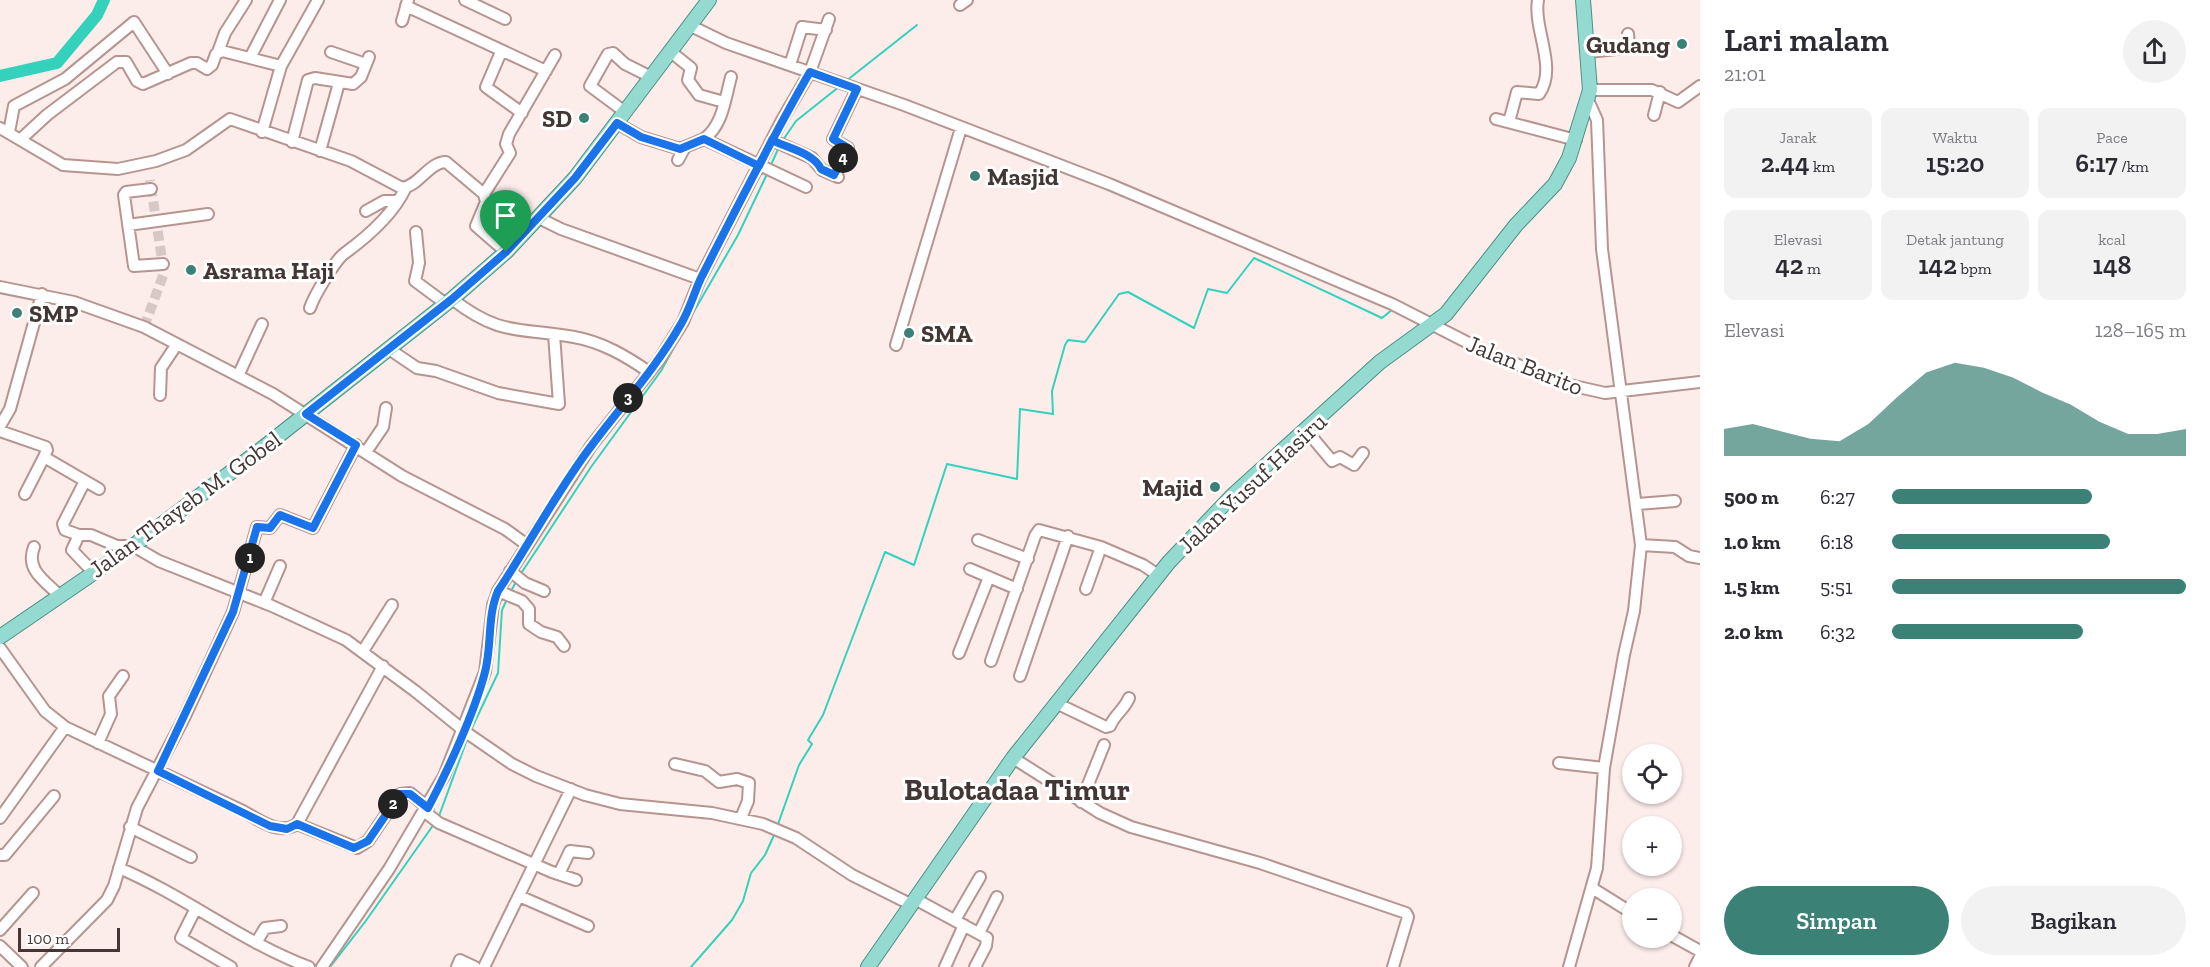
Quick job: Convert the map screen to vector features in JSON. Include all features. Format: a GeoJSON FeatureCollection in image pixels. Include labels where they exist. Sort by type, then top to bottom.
{"type":"FeatureCollection","features":[{"type":"Feature","properties":{"kind":"main road","name":"Jalan Thayeb M. Gobel"},"geometry":{"type":"LineString","coordinates":[[0,637],[133,546],[449,302],[506,252],[575,178],[709,0]]}},
{"type":"Feature","properties":{"kind":"main road","name":"Jalan Yusuf Hasiru"},"geometry":{"type":"LineString","coordinates":[[868,967],[1013,758],[1101,650],[1158,575],[1232,496],[1392,351],[1432,325],[1452,307],[1516,225],[1555,184],[1576,140],[1589,95],[1589,52],[1583,0]]}},
{"type":"Feature","properties":{"kind":"street"},"geometry":{"type":"LineString","coordinates":[[21,139],[47,115],[114,63],[126,62],[141,84],[191,63],[197,63],[207,69],[212,65],[225,33],[246,0]]}},
{"type":"Feature","properties":{"kind":"street"},"geometry":{"type":"LineString","coordinates":[[251,57],[280,0]]}},
{"type":"Feature","properties":{"kind":"street"},"geometry":{"type":"LineString","coordinates":[[261,132],[281,66],[318,0]]}},
{"type":"Feature","properties":{"kind":"street"},"geometry":{"type":"LineString","coordinates":[[465,0],[505,19]]}},
{"type":"Feature","properties":{"kind":"street"},"geometry":{"type":"LineString","coordinates":[[1509,122],[1517,93],[1539,94],[1544,80],[1545,63],[1537,14],[1539,0]]}},
{"type":"Feature","properties":{"kind":"street"},"geometry":{"type":"LineString","coordinates":[[402,21],[407,3],[501,52],[546,71]]}},
{"type":"Feature","properties":{"kind":"street"},"geometry":{"type":"LineString","coordinates":[[168,74],[138,19],[65,80],[14,106],[4,130],[63,165],[118,169],[156,161],[186,150],[229,120],[351,161],[405,189]]}},
{"type":"Feature","properties":{"kind":"street"},"geometry":{"type":"LineString","coordinates":[[322,967],[431,816],[444,777],[467,733],[485,672],[493,605],[506,594],[527,544],[591,446],[650,372],[682,322],[700,279],[766,170],[810,72],[827,25],[802,27],[789,65]]}},
{"type":"Feature","properties":{"kind":"street","name":"Jalan Barito"},"geometry":{"type":"LineString","coordinates":[[691,26],[717,39],[849,85],[1273,252],[1392,304],[1484,351],[1548,378],[1585,390],[1620,393],[1700,382]]}},
{"type":"Feature","properties":{"kind":"street"},"geometry":{"type":"LineString","coordinates":[[1589,52],[1625,48],[1629,44],[1628,34]]}},
{"type":"Feature","properties":{"kind":"street"},"geometry":{"type":"LineString","coordinates":[[218,52],[226,50],[281,66]]}},
{"type":"Feature","properties":{"kind":"street"},"geometry":{"type":"LineString","coordinates":[[291,142],[309,80],[315,78],[350,85],[361,77],[368,61],[331,52]]}},
{"type":"Feature","properties":{"kind":"street"},"geometry":{"type":"LineString","coordinates":[[501,52],[486,87],[522,113]]}},
{"type":"Feature","properties":{"kind":"street"},"geometry":{"type":"LineString","coordinates":[[671,52],[695,69],[688,80],[696,93],[724,102]]}},
{"type":"Feature","properties":{"kind":"street"},"geometry":{"type":"LineString","coordinates":[[651,77],[625,64],[613,53],[608,54],[590,86],[641,137],[684,149]]}},
{"type":"Feature","properties":{"kind":"street"},"geometry":{"type":"LineString","coordinates":[[484,194],[510,153],[507,138],[555,55]]}},
{"type":"Feature","properties":{"kind":"street"},"geometry":{"type":"LineString","coordinates":[[678,160],[684,149],[704,139],[713,130],[721,116],[731,77]]}},
{"type":"Feature","properties":{"kind":"street"},"geometry":{"type":"LineString","coordinates":[[320,151],[339,83]]}},
{"type":"Feature","properties":{"kind":"street"},"geometry":{"type":"LineString","coordinates":[[778,143],[812,158],[821,169],[836,177],[848,148],[833,139],[849,85]]}},
{"type":"Feature","properties":{"kind":"street"},"geometry":{"type":"LineString","coordinates":[[1569,967],[1599,856],[1599,810],[1604,768],[1634,611],[1641,545],[1638,504],[1620,393],[1617,349],[1602,249],[1597,120],[1589,95],[1660,92],[1678,102],[1700,86]]}},
{"type":"Feature","properties":{"kind":"street"},"geometry":{"type":"LineString","coordinates":[[1654,115],[1660,92]]}},
{"type":"Feature","properties":{"kind":"street"},"geometry":{"type":"LineString","coordinates":[[1496,119],[1576,140]]}},
{"type":"Feature","properties":{"kind":"street"},"geometry":{"type":"LineString","coordinates":[[896,345],[961,128]]}},
{"type":"Feature","properties":{"kind":"street"},"geometry":{"type":"LineString","coordinates":[[704,139],[806,187]]}},
{"type":"Feature","properties":{"kind":"street"},"geometry":{"type":"LineString","coordinates":[[309,308],[322,283],[343,255],[365,238],[405,189],[438,163],[445,161],[484,194],[486,202],[476,226],[506,252]]}},
{"type":"Feature","properties":{"kind":"street"},"geometry":{"type":"LineString","coordinates":[[151,189],[125,193],[134,266],[163,264]]}},
{"type":"Feature","properties":{"kind":"street"},"geometry":{"type":"LineString","coordinates":[[366,212],[384,201],[396,201]]}},
{"type":"Feature","properties":{"kind":"street"},"geometry":{"type":"LineString","coordinates":[[128,225],[208,214]]}},
{"type":"Feature","properties":{"kind":"street"},"geometry":{"type":"LineString","coordinates":[[539,218],[561,230],[700,279]]}},
{"type":"Feature","properties":{"kind":"street"},"geometry":{"type":"LineString","coordinates":[[416,232],[419,263],[415,281],[449,302],[499,328],[583,339],[609,348],[650,372]]}},
{"type":"Feature","properties":{"kind":"street"},"geometry":{"type":"LineString","coordinates":[[0,287],[42,294],[125,319],[177,344],[306,414],[410,481],[505,529],[527,544]]}},
{"type":"Feature","properties":{"kind":"street"},"geometry":{"type":"LineString","coordinates":[[0,426],[10,409],[42,294]]}},
{"type":"Feature","properties":{"kind":"street"},"geometry":{"type":"LineString","coordinates":[[238,376],[261,324]]}},
{"type":"Feature","properties":{"kind":"street"},"geometry":{"type":"LineString","coordinates":[[389,349],[417,368],[436,371],[498,393],[559,404],[554,334]]}},
{"type":"Feature","properties":{"kind":"street"},"geometry":{"type":"LineString","coordinates":[[160,395],[161,368],[177,344]]}},
{"type":"Feature","properties":{"kind":"street"},"geometry":{"type":"LineString","coordinates":[[366,452],[382,427],[386,408]]}},
{"type":"Feature","properties":{"kind":"street"},"geometry":{"type":"LineString","coordinates":[[0,430],[46,447],[44,457],[24,494]]}},
{"type":"Feature","properties":{"kind":"street"},"geometry":{"type":"LineString","coordinates":[[1306,430],[1332,461],[1340,457],[1354,465],[1363,453]]}},
{"type":"Feature","properties":{"kind":"street"},"geometry":{"type":"LineString","coordinates":[[41,967],[107,900],[119,868],[130,827],[149,782],[158,771],[222,638],[240,593],[257,527],[270,528],[280,515],[313,528],[356,445]]}},
{"type":"Feature","properties":{"kind":"street"},"geometry":{"type":"LineString","coordinates":[[44,457],[99,489]]}},
{"type":"Feature","properties":{"kind":"street"},"geometry":{"type":"LineString","coordinates":[[85,481],[63,527],[79,536],[91,535],[114,545],[133,546],[159,561],[264,603],[333,634],[363,651],[467,733],[512,764],[570,789],[620,804],[741,818],[796,838],[852,875],[960,923],[987,938],[987,943],[975,967]]}},
{"type":"Feature","properties":{"kind":"street"},"geometry":{"type":"LineString","coordinates":[[1638,504],[1675,501]]}},
{"type":"Feature","properties":{"kind":"street"},"geometry":{"type":"LineString","coordinates":[[991,661],[1039,530],[1068,536],[1101,548],[1143,565],[1158,575]]}},
{"type":"Feature","properties":{"kind":"street"},"geometry":{"type":"LineString","coordinates":[[79,536],[72,550],[93,572]]}},
{"type":"Feature","properties":{"kind":"street"},"geometry":{"type":"LineString","coordinates":[[1020,676],[1068,536]]}},
{"type":"Feature","properties":{"kind":"street"},"geometry":{"type":"LineString","coordinates":[[978,540],[1028,559]]}},
{"type":"Feature","properties":{"kind":"street"},"geometry":{"type":"LineString","coordinates":[[1641,545],[1675,547],[1689,556],[1700,558]]}},
{"type":"Feature","properties":{"kind":"street"},"geometry":{"type":"LineString","coordinates":[[34,547],[31,556],[34,571],[60,596]]}},
{"type":"Feature","properties":{"kind":"street"},"geometry":{"type":"LineString","coordinates":[[1086,590],[1101,548]]}},
{"type":"Feature","properties":{"kind":"street"},"geometry":{"type":"LineString","coordinates":[[264,603],[279,566]]}},
{"type":"Feature","properties":{"kind":"street"},"geometry":{"type":"LineString","coordinates":[[970,568],[1017,589]]}},
{"type":"Feature","properties":{"kind":"street"},"geometry":{"type":"LineString","coordinates":[[515,575],[544,591]]}},
{"type":"Feature","properties":{"kind":"street"},"geometry":{"type":"LineString","coordinates":[[959,653],[989,577]]}},
{"type":"Feature","properties":{"kind":"street"},"geometry":{"type":"LineString","coordinates":[[506,594],[528,607],[529,624],[541,632],[560,639],[564,646]]}},
{"type":"Feature","properties":{"kind":"street"},"geometry":{"type":"LineString","coordinates":[[363,651],[392,605]]}},
{"type":"Feature","properties":{"kind":"street"},"geometry":{"type":"LineString","coordinates":[[0,648],[45,711],[65,727],[270,826],[287,829],[297,824],[383,666]]}},
{"type":"Feature","properties":{"kind":"street"},"geometry":{"type":"LineString","coordinates":[[98,743],[111,714],[109,696],[123,676]]}},
{"type":"Feature","properties":{"kind":"street"},"geometry":{"type":"LineString","coordinates":[[1056,703],[1106,727],[1110,726],[1115,715],[1125,708],[1129,698]]}},
{"type":"Feature","properties":{"kind":"street"},"geometry":{"type":"LineString","coordinates":[[2,810],[65,727]]}},
{"type":"Feature","properties":{"kind":"street"},"geometry":{"type":"LineString","coordinates":[[1081,802],[1104,745]]}},
{"type":"Feature","properties":{"kind":"street"},"geometry":{"type":"LineString","coordinates":[[1013,758],[1100,813],[1154,835],[1260,863],[1406,913],[1408,916],[1406,931],[1393,967]]}},
{"type":"Feature","properties":{"kind":"street"},"geometry":{"type":"LineString","coordinates":[[1559,763],[1604,768]]}},
{"type":"Feature","properties":{"kind":"street"},"geometry":{"type":"LineString","coordinates":[[675,764],[705,771],[719,782],[737,779],[749,783],[748,801],[741,818]]}},
{"type":"Feature","properties":{"kind":"street"},"geometry":{"type":"LineString","coordinates":[[484,967],[570,789]]}},
{"type":"Feature","properties":{"kind":"street"},"geometry":{"type":"LineString","coordinates":[[297,824],[352,848],[359,848],[368,841],[400,794],[410,794],[431,816],[576,880]]}},
{"type":"Feature","properties":{"kind":"street"},"geometry":{"type":"LineString","coordinates":[[0,855],[6,855],[54,795]]}},
{"type":"Feature","properties":{"kind":"street"},"geometry":{"type":"LineString","coordinates":[[130,827],[190,857]]}},
{"type":"Feature","properties":{"kind":"street"},"geometry":{"type":"LineString","coordinates":[[558,874],[570,851],[588,853]]}},
{"type":"Feature","properties":{"kind":"street"},"geometry":{"type":"LineString","coordinates":[[119,868],[196,908],[256,943],[309,967]]}},
{"type":"Feature","properties":{"kind":"street"},"geometry":{"type":"LineString","coordinates":[[945,967],[960,923],[980,877]]}},
{"type":"Feature","properties":{"kind":"street"},"geometry":{"type":"LineString","coordinates":[[1592,888],[1622,907]]}},
{"type":"Feature","properties":{"kind":"street"},"geometry":{"type":"LineString","coordinates":[[0,930],[33,893]]}},
{"type":"Feature","properties":{"kind":"street"},"geometry":{"type":"LineString","coordinates":[[519,896],[588,926]]}},
{"type":"Feature","properties":{"kind":"street"},"geometry":{"type":"LineString","coordinates":[[979,933],[997,897]]}},
{"type":"Feature","properties":{"kind":"street"},"geometry":{"type":"LineString","coordinates":[[196,908],[181,938],[231,967]]}},
{"type":"Feature","properties":{"kind":"street"},"geometry":{"type":"LineString","coordinates":[[256,943],[265,928],[281,926]]}},
{"type":"Feature","properties":{"kind":"street"},"geometry":{"type":"LineString","coordinates":[[1682,941],[1700,951]]}},
{"type":"Feature","properties":{"kind":"street"},"geometry":{"type":"LineString","coordinates":[[0,946],[22,967]]}},
{"type":"Feature","properties":{"kind":"street"},"geometry":{"type":"LineString","coordinates":[[1695,967],[1700,957]]}},
{"type":"Feature","properties":{"kind":"street"},"geometry":{"type":"LineString","coordinates":[[457,967],[460,960],[475,967]]}},
{"type":"Feature","properties":{"kind":"waterway"},"geometry":{"type":"LineString","coordinates":[[0,76],[57,63],[97,15],[104,0]]}},
{"type":"Feature","properties":{"kind":"waterway"},"geometry":{"type":"LineString","coordinates":[[846,81],[917,25]]}},
{"type":"Feature","properties":{"kind":"waterway"},"geometry":{"type":"LineString","coordinates":[[783,140],[796,121],[840,86]]}},
{"type":"Feature","properties":{"kind":"waterway"},"geometry":{"type":"LineString","coordinates":[[770,167],[779,147]]}},
{"type":"Feature","properties":{"kind":"waterway"},"geometry":{"type":"LineString","coordinates":[[689,320],[738,235],[768,172]]}},
{"type":"Feature","properties":{"kind":"waterway"},"geometry":{"type":"LineString","coordinates":[[777,827],[799,765],[812,744],[808,740],[823,715],[885,552],[914,565],[947,464],[1017,479],[1020,409],[1053,414],[1052,391],[1065,345],[1068,340],[1085,342],[1119,294],[1128,292],[1194,328],[1208,289],[1227,293],[1254,258],[1382,318],[1393,309]]}},
{"type":"Feature","properties":{"kind":"waterway"},"geometry":{"type":"LineString","coordinates":[[520,575],[591,467],[661,371],[682,333]]}},
{"type":"Feature","properties":{"kind":"waterway"},"geometry":{"type":"LineString","coordinates":[[510,593],[517,580]]}},
{"type":"Feature","properties":{"kind":"waterway"},"geometry":{"type":"LineString","coordinates":[[470,732],[498,673],[502,610],[507,599]]}},
{"type":"Feature","properties":{"kind":"waterway"},"geometry":{"type":"LineString","coordinates":[[439,816],[468,737]]}},
{"type":"Feature","properties":{"kind":"waterway"},"geometry":{"type":"LineString","coordinates":[[330,967],[365,922],[434,824]]}},
{"type":"Feature","properties":{"kind":"waterway"},"geometry":{"type":"LineString","coordinates":[[691,967],[732,920],[743,901],[751,873],[765,855],[775,833]]}},
{"type":"Feature","properties":{"kind":"tunnel"},"geometry":{"type":"LineString","coordinates":[[144,327],[164,273],[150,180]]}},
{"type":"Feature","properties":{"kind":"place","name":"Gudang"},"geometry":{"type":"Point","coordinates":[1682,44]}},
{"type":"Feature","properties":{"kind":"place","name":"SD"},"geometry":{"type":"Point","coordinates":[584,118]}},
{"type":"Feature","properties":{"kind":"place","name":"Masjid"},"geometry":{"type":"Point","coordinates":[975,176]}},
{"type":"Feature","properties":{"kind":"place","name":"Asrama Haji"},"geometry":{"type":"Point","coordinates":[191,270]}},
{"type":"Feature","properties":{"kind":"place","name":"SMP"},"geometry":{"type":"Point","coordinates":[17,313]}},
{"type":"Feature","properties":{"kind":"place","name":"SMA"},"geometry":{"type":"Point","coordinates":[909,333]}},
{"type":"Feature","properties":{"kind":"place","name":"Majid"},"geometry":{"type":"Point","coordinates":[1215,487]}},
{"type":"Feature","properties":{"kind":"district","name":"Bulotadaa Timur"},"geometry":{"type":"Point","coordinates":[1017,790]}},
{"type":"Feature","properties":{"kind":"route"},"geometry":{"type":"LineString","coordinates":[[506,252],[452,299],[306,414],[356,445],[313,528],[310,529],[280,515],[270,528],[257,527],[233,612],[158,771],[270,826],[287,829],[297,824],[354,848],[359,848],[368,841],[400,794],[410,794],[428,808],[444,777],[485,672],[493,605],[498,591],[591,446],[667,348],[695,297],[700,279],[728,230],[759,166],[772,140],[782,120],[810,72],[857,89],[833,139],[848,148],[834,175],[821,169],[812,158],[772,140],[759,166],[704,139],[690,147],[680,149],[641,137],[617,123],[575,178],[506,252]]}}]}
